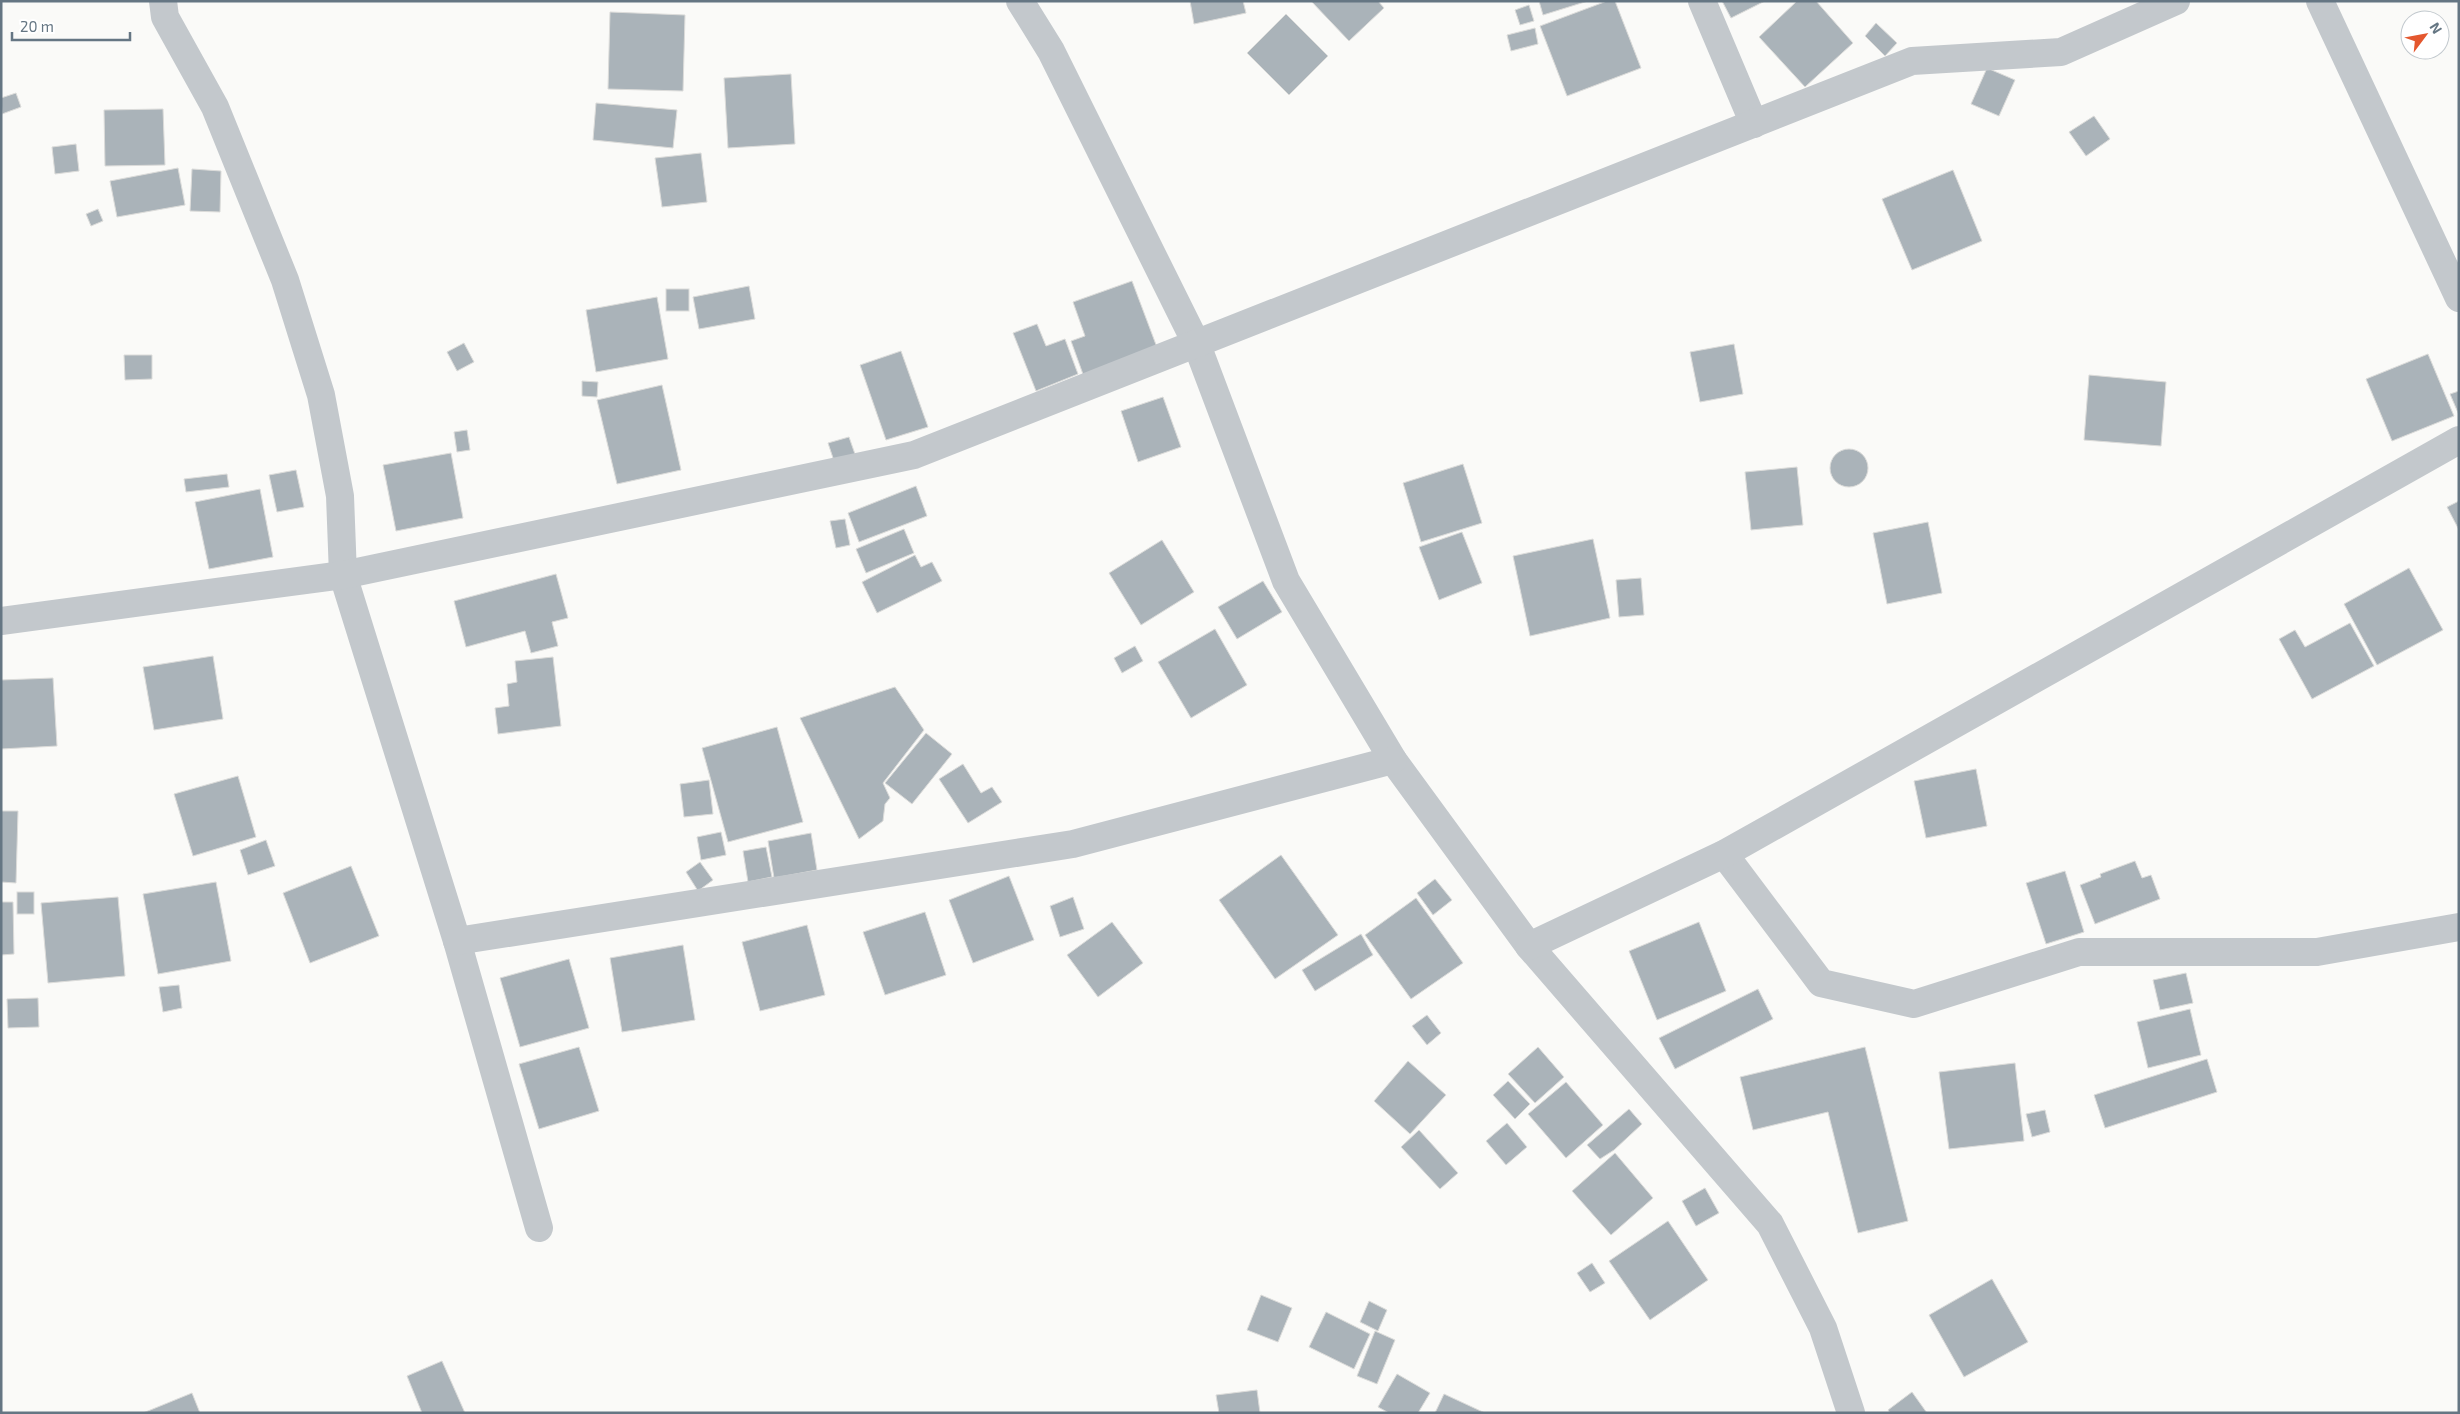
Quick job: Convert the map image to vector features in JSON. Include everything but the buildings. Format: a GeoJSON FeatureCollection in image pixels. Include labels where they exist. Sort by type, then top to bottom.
{"type":"FeatureCollection","features":[{"type":"Feature","properties":{"kind":"street"},"geometry":{"type":"LineString","coordinates":[[163,1],[165,17],[216,107],[288,289],[320,395],[340,496],[343,575],[457,941],[539,1228]]}},
{"type":"Feature","properties":{"kind":"street"},"geometry":{"type":"LineString","coordinates":[[1020,1],[1051,51],[1197,345],[1286,581],[1393,760],[1528,946],[1770,1224],[1823,1328],[1851,1413]]}},
{"type":"Feature","properties":{"kind":"street"},"geometry":{"type":"LineString","coordinates":[[1702,1],[1754,124]]}},
{"type":"Feature","properties":{"kind":"street"},"geometry":{"type":"LineString","coordinates":[[1,621],[343,575],[914,456],[1912,61],[2061,52],[2176,1]]}},
{"type":"Feature","properties":{"kind":"street"},"geometry":{"type":"LineString","coordinates":[[2320,1],[2459,298]]}},
{"type":"Feature","properties":{"kind":"street"},"geometry":{"type":"LineString","coordinates":[[1528,946],[1724,854],[2459,440]]}},
{"type":"Feature","properties":{"kind":"street"},"geometry":{"type":"LineString","coordinates":[[457,941],[1073,844],[1393,760]]}},
{"type":"Feature","properties":{"kind":"street"},"geometry":{"type":"LineString","coordinates":[[1724,854],[1821,983],[1914,1004],[2079,952],[2317,952],[2459,927]]}}]}
